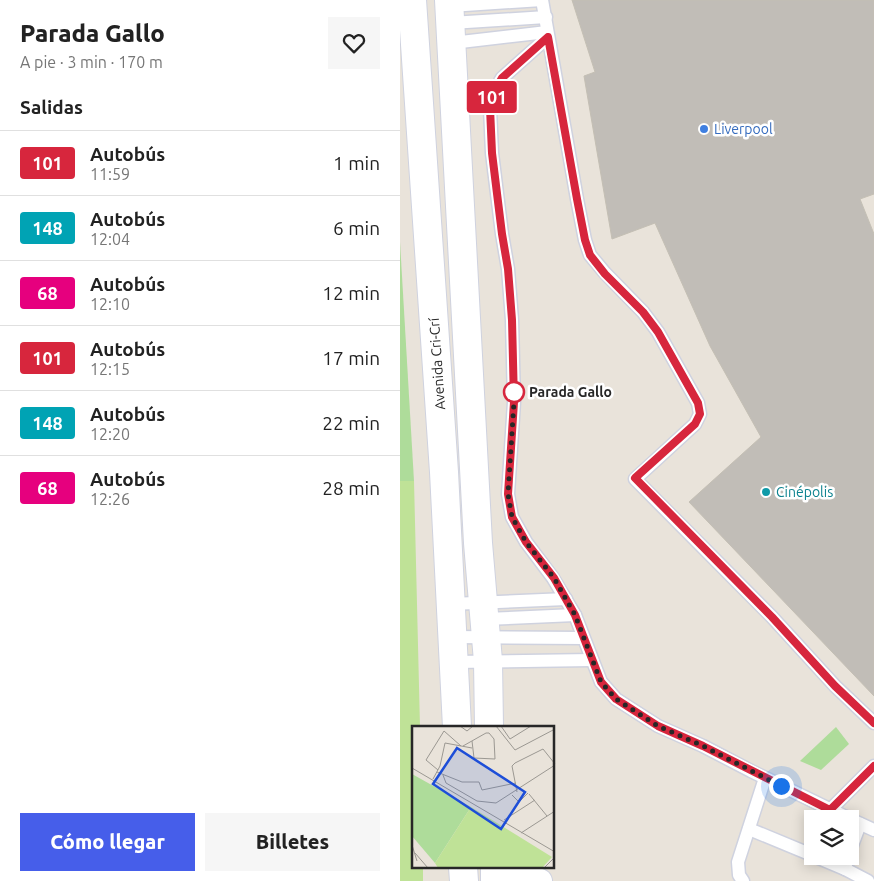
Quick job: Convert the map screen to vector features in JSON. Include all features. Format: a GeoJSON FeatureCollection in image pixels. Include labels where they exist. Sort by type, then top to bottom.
{"type":"FeatureCollection","features":[{"type":"Feature","properties":{"kind":"main road","name":"Avenida Cri-Crí"},"geometry":{"type":"LineString","coordinates":[[412,0],[444,472],[457,726]]}},
{"type":"Feature","properties":{"kind":"main road"},"geometry":{"type":"LineString","coordinates":[[451,18],[478,543],[486,630],[489,726]]}},
{"type":"Feature","properties":{"kind":"main road"},"geometry":{"type":"LineString","coordinates":[[444,472],[457,480],[462,545],[469,550],[478,543]]}},
{"type":"Feature","properties":{"kind":"main road"},"geometry":{"type":"LineString","coordinates":[[463,868],[464,881]]}},
{"type":"Feature","properties":{"kind":"main road"},"geometry":{"type":"LineString","coordinates":[[495,868],[495,881]]}},
{"type":"Feature","properties":{"kind":"street"},"geometry":{"type":"LineString","coordinates":[[509,868],[540,881]]}},
{"type":"Feature","properties":{"kind":"lane"},"geometry":{"type":"LineString","coordinates":[[451,18],[542,0],[577,199],[590,255],[605,274],[643,312],[658,332],[698,403],[700,414],[695,424],[635,478],[772,617],[835,686],[874,723]]}},
{"type":"Feature","properties":{"kind":"lane"},"geometry":{"type":"LineString","coordinates":[[451,18],[546,18]]}},
{"type":"Feature","properties":{"kind":"lane"},"geometry":{"type":"LineString","coordinates":[[451,18],[548,34]]}},
{"type":"Feature","properties":{"kind":"lane"},"geometry":{"type":"LineString","coordinates":[[548,34],[502,78],[494,92],[490,108],[492,153],[508,269],[512,320],[514,402],[508,494],[512,517],[526,542],[554,578],[575,615],[601,682],[616,699],[658,726],[703,746],[830,810],[874,766]]}},
{"type":"Feature","properties":{"kind":"lane"},"geometry":{"type":"LineString","coordinates":[[454,650],[486,630],[566,600]]}},
{"type":"Feature","properties":{"kind":"lane"},"geometry":{"type":"LineString","coordinates":[[451,604],[486,630],[592,660]]}},
{"type":"Feature","properties":{"kind":"lane"},"geometry":{"type":"LineString","coordinates":[[454,650],[486,630],[575,615]]}},
{"type":"Feature","properties":{"kind":"lane"},"geometry":{"type":"LineString","coordinates":[[486,630],[584,638]]}},
{"type":"Feature","properties":{"kind":"lane"},"geometry":{"type":"LineString","coordinates":[[742,881],[738,876],[738,862],[764,778]]}},
{"type":"Feature","properties":{"kind":"lane"},"geometry":{"type":"LineString","coordinates":[[859,823],[874,830]]}},
{"type":"Feature","properties":{"kind":"lane"},"geometry":{"type":"LineString","coordinates":[[749,828],[804,852]]}},
{"type":"Feature","properties":{"kind":"lane"},"geometry":{"type":"LineString","coordinates":[[835,865],[868,881]]}},
{"type":"Feature","properties":{"kind":"lane"},"geometry":{"type":"LineString","coordinates":[[845,869],[846,865]]}},
{"type":"Feature","properties":{"kind":"green space"},"geometry":{"type":"Polygon","coordinates":[[[400,242],[414,481],[400,481],[400,242]]]}},
{"type":"Feature","properties":{"kind":"green space"},"geometry":{"type":"Polygon","coordinates":[[[400,481],[414,481],[420,726],[412,726],[412,868],[423,868],[423,881],[400,881],[400,481]]]}},
{"type":"Feature","properties":{"kind":"green space"},"geometry":{"type":"Polygon","coordinates":[[[836,727],[849,744],[821,770],[800,761],[836,727]]]}},
{"type":"Feature","properties":{"kind":"building"},"geometry":{"type":"Polygon","coordinates":[[[572,0],[874,0],[874,194],[860,199],[874,234],[874,696],[689,502],[761,437],[710,346],[655,223],[612,239],[584,76],[595,72],[572,0]]]}},
{"type":"Feature","properties":{"kind":"bus line","name":"101"},"geometry":{"type":"LineString","coordinates":[[874,723],[835,686],[772,617],[635,478],[695,424],[700,414],[698,403],[658,332],[643,312],[605,274],[590,255],[577,199],[548,37],[502,78],[494,92],[490,108],[492,153],[508,269],[512,320],[514,402],[508,494],[512,517],[526,542],[554,578],[575,615],[601,682],[616,699],[658,726],[703,746],[830,810],[874,766]]}},
{"type":"Feature","properties":{"kind":"place","name":"Liverpool"},"geometry":{"type":"Point","coordinates":[704,129]}},
{"type":"Feature","properties":{"kind":"place","name":"Parada Gallo"},"geometry":{"type":"Point","coordinates":[514,392]}},
{"type":"Feature","properties":{"kind":"place","name":"Cinépolis"},"geometry":{"type":"Point","coordinates":[766,492]}},
{"type":"Feature","properties":{"kind":"route"},"geometry":{"type":"LineString","coordinates":[[514,392],[513,386],[514,402],[508,494],[512,517],[526,542],[554,578],[575,615],[601,682],[616,699],[658,726],[703,746],[781,786]]}}]}
